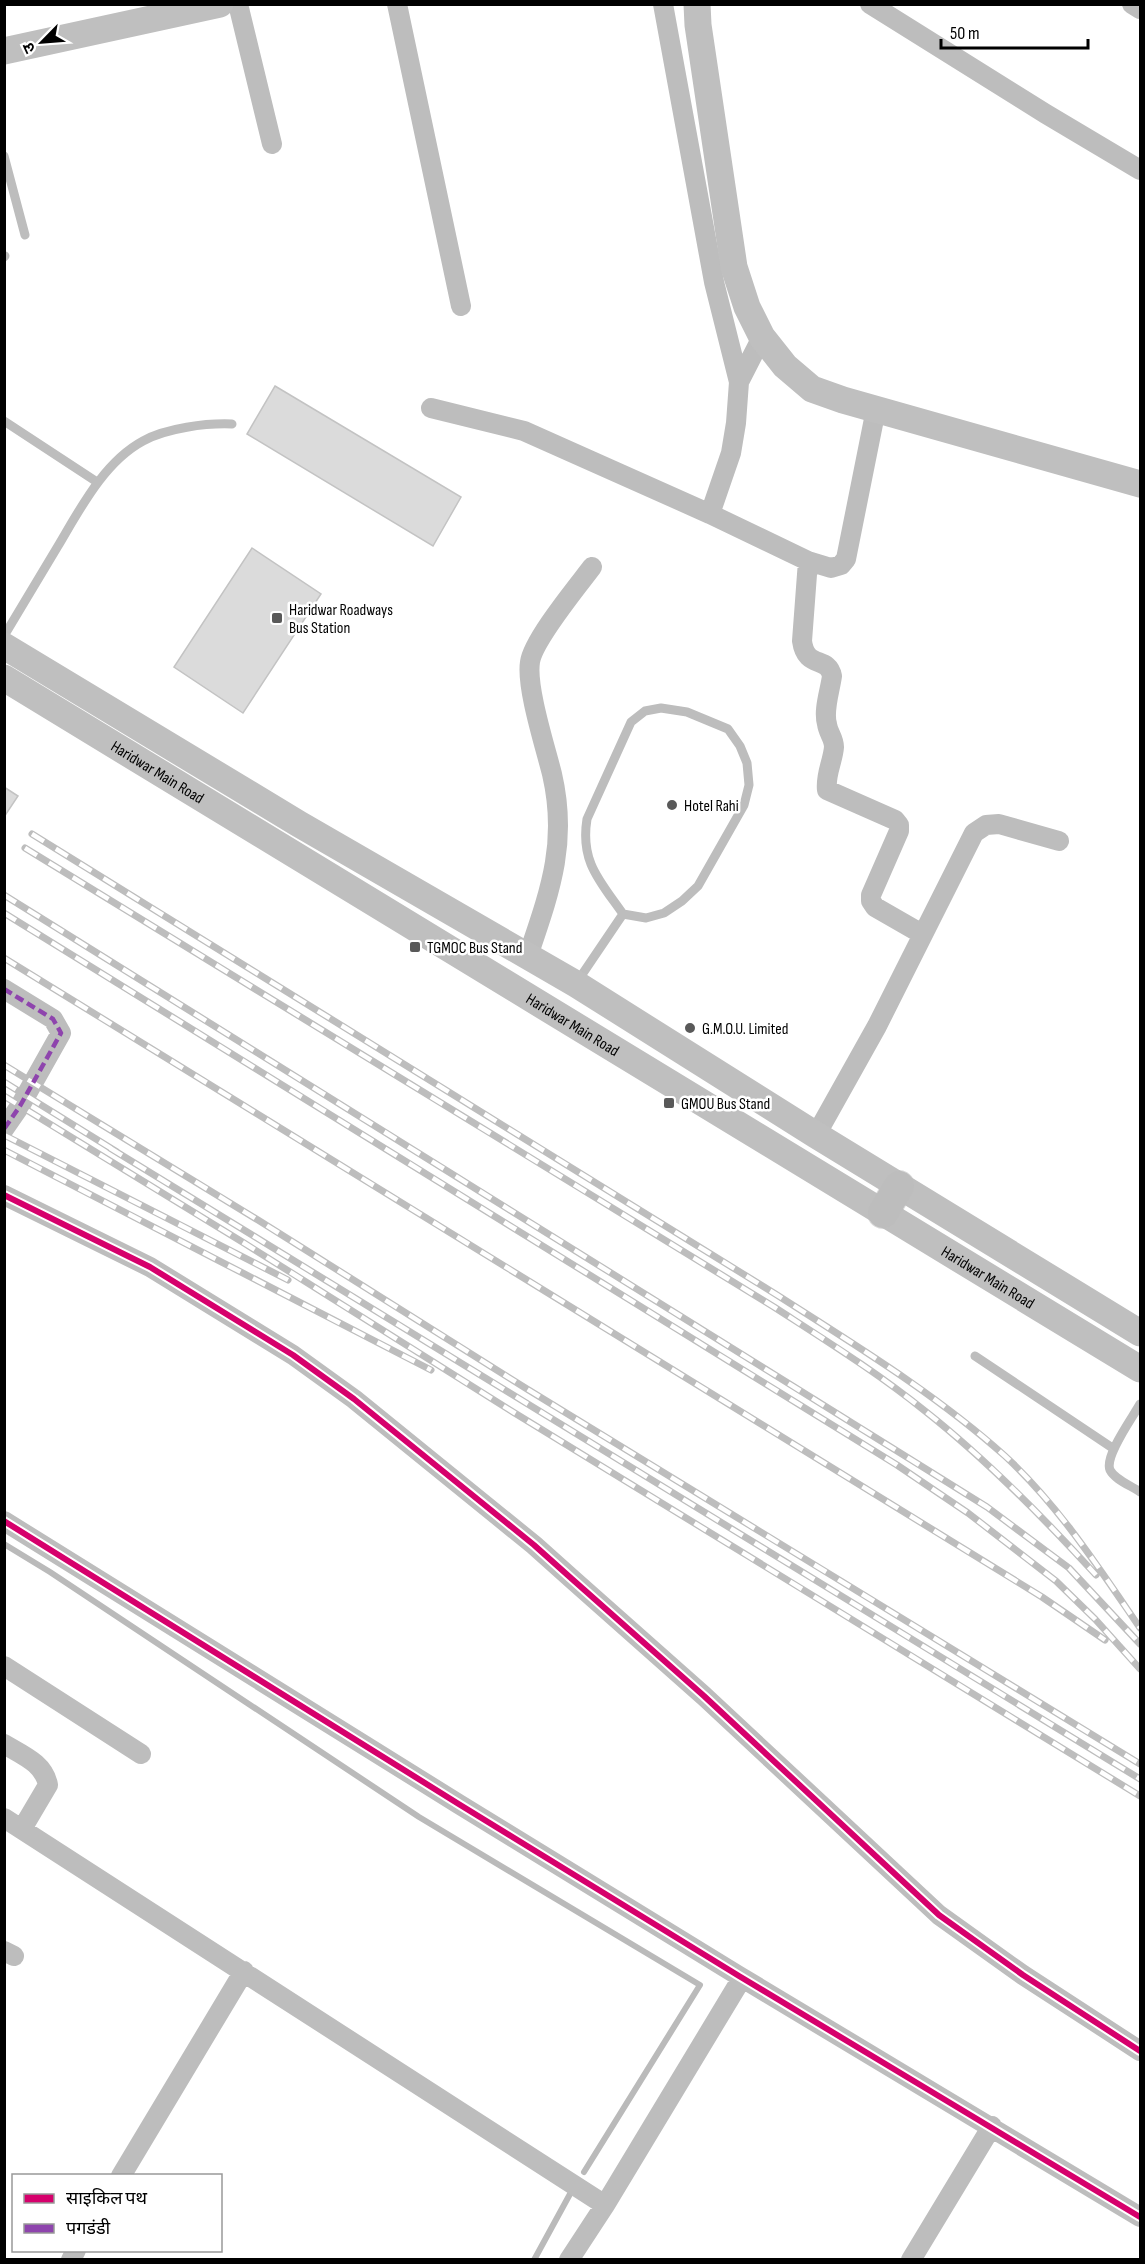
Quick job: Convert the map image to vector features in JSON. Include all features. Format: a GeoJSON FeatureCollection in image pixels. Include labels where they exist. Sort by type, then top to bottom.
{"type":"FeatureCollection","features":[{"type":"Feature","properties":{"kind":"main road"},"geometry":{"type":"LineString","coordinates":[[4,51],[220,4]]}},
{"type":"Feature","properties":{"kind":"main road"},"geometry":{"type":"LineString","coordinates":[[697,4],[698,25],[734,267],[747,307],[762,337],[785,366],[812,388],[876,409],[1140,484]]}},
{"type":"Feature","properties":{"kind":"main road","name":"Haridwar Main Road"},"geometry":{"type":"LineString","coordinates":[[4,646],[298,824],[576,984],[816,1135],[1140,1332]]}},
{"type":"Feature","properties":{"kind":"main road","name":"Haridwar Main Road"},"geometry":{"type":"LineString","coordinates":[[4,678],[1140,1369]]}},
{"type":"Feature","properties":{"kind":"main road"},"geometry":{"type":"LineString","coordinates":[[72,720],[87,696]]}},
{"type":"Feature","properties":{"kind":"main road"},"geometry":{"type":"LineString","coordinates":[[883,1213],[899,1186]]}},
{"type":"Feature","properties":{"kind":"street"},"geometry":{"type":"LineString","coordinates":[[238,4],[272,144]]}},
{"type":"Feature","properties":{"kind":"street"},"geometry":{"type":"LineString","coordinates":[[397,4],[461,306]]}},
{"type":"Feature","properties":{"kind":"street"},"geometry":{"type":"LineString","coordinates":[[663,4],[710,261],[739,382],[736,423],[730,453],[710,514]]}},
{"type":"Feature","properties":{"kind":"street"},"geometry":{"type":"LineString","coordinates":[[870,4],[1140,170]]}},
{"type":"Feature","properties":{"kind":"street"},"geometry":{"type":"LineString","coordinates":[[1132,4],[1140,9]]}},
{"type":"Feature","properties":{"kind":"street"},"geometry":{"type":"LineString","coordinates":[[739,382],[762,337]]}},
{"type":"Feature","properties":{"kind":"street"},"geometry":{"type":"LineString","coordinates":[[431,408],[524,431],[710,514],[808,561],[831,568],[841,565],[846,560],[876,409]]}},
{"type":"Feature","properties":{"kind":"street"},"geometry":{"type":"LineString","coordinates":[[808,561],[802,641],[804,652],[810,659],[825,664],[831,670],[832,676],[826,717],[834,740],[834,750],[826,783],[827,790],[895,820],[899,825],[899,831],[871,895],[871,901],[875,907],[922,934]]}},
{"type":"Feature","properties":{"kind":"street"},"geometry":{"type":"LineString","coordinates":[[528,956],[550,892],[558,853],[558,816],[552,777],[530,682],[530,662],[537,643],[592,567]]}},
{"type":"Feature","properties":{"kind":"street"},"geometry":{"type":"LineString","coordinates":[[816,1135],[877,1026],[974,833],[987,825],[999,824],[1059,841]]}},
{"type":"Feature","properties":{"kind":"street"},"geometry":{"type":"LineString","coordinates":[[4,989],[53,1019],[61,1033],[20,1106],[4,1129]]}},
{"type":"Feature","properties":{"kind":"street"},"geometry":{"type":"LineString","coordinates":[[4,1195],[150,1267],[293,1355],[354,1399],[550,1559],[713,1704],[939,1914],[1023,1976],[1140,2050]]}},
{"type":"Feature","properties":{"kind":"street"},"geometry":{"type":"LineString","coordinates":[[4,1521],[742,1978],[992,2126],[1140,2217]]}},
{"type":"Feature","properties":{"kind":"street"},"geometry":{"type":"LineString","coordinates":[[4,1666],[141,1754]]}},
{"type":"Feature","properties":{"kind":"street"},"geometry":{"type":"LineString","coordinates":[[4,1744],[39,1766],[46,1774],[48,1785],[22,1829]]}},
{"type":"Feature","properties":{"kind":"street"},"geometry":{"type":"LineString","coordinates":[[4,1818],[605,2205]]}},
{"type":"Feature","properties":{"kind":"street"},"geometry":{"type":"LineString","coordinates":[[122,2174],[244,1971]]}},
{"type":"Feature","properties":{"kind":"street"},"geometry":{"type":"LineString","coordinates":[[569,2259],[605,2205],[742,1978]]}},
{"type":"Feature","properties":{"kind":"street"},"geometry":{"type":"LineString","coordinates":[[911,2259],[992,2126]]}},
{"type":"Feature","properties":{"kind":"lane"},"geometry":{"type":"LineString","coordinates":[[4,156],[25,235]]}},
{"type":"Feature","properties":{"kind":"lane"},"geometry":{"type":"LineString","coordinates":[[4,421],[97,482]]}},
{"type":"Feature","properties":{"kind":"lane"},"geometry":{"type":"LineString","coordinates":[[4,636],[97,482],[142,441],[157,435],[212,423],[232,424]]}},
{"type":"Feature","properties":{"kind":"lane"},"geometry":{"type":"LineString","coordinates":[[661,708],[687,712],[728,729],[740,746],[747,763],[749,785],[744,805],[733,825],[698,886],[682,901],[664,913],[646,918],[623,915],[594,872],[586,854],[584,836],[587,819],[631,722],[645,711],[661,708]]}},
{"type":"Feature","properties":{"kind":"lane"},"geometry":{"type":"LineString","coordinates":[[576,984],[623,915]]}},
{"type":"Feature","properties":{"kind":"lane"},"geometry":{"type":"LineString","coordinates":[[975,1356],[1114,1449]]}},
{"type":"Feature","properties":{"kind":"lane"},"geometry":{"type":"LineString","coordinates":[[1140,1404],[1114,1449],[1109,1464],[1110,1471],[1116,1477],[1140,1492]]}},
{"type":"Feature","properties":{"kind":"building"},"geometry":{"type":"Polygon","coordinates":[[[275,386],[461,497],[433,546],[247,434],[275,386]]]}},
{"type":"Feature","properties":{"kind":"building"},"geometry":{"type":"Polygon","coordinates":[[[252,548],[321,594],[243,713],[174,667],[252,548]]]}},
{"type":"Feature","properties":{"kind":"building"},"geometry":{"type":"Polygon","coordinates":[[[4,787],[18,796],[4,817],[4,787]]]}},
{"type":"Feature","properties":{"kind":"waterway"},"geometry":{"type":"LineString","coordinates":[[4,1544],[50,1572],[419,1817],[700,1985],[584,2172]]}},
{"type":"Feature","properties":{"kind":"waterway"},"geometry":{"type":"LineString","coordinates":[[534,2260],[570,2194]]}},
{"type":"Feature","properties":{"kind":"railway"},"geometry":{"type":"LineString","coordinates":[[32,834],[777,1295],[923,1391],[979,1433],[1025,1475],[1077,1538],[1140,1628]]}},
{"type":"Feature","properties":{"kind":"railway"},"geometry":{"type":"LineString","coordinates":[[25,848],[774,1307],[851,1357],[889,1383],[970,1449],[1035,1511],[1096,1575]]}},
{"type":"Feature","properties":{"kind":"railway"},"geometry":{"type":"LineString","coordinates":[[4,895],[987,1507],[1069,1568],[1140,1644]]}},
{"type":"Feature","properties":{"kind":"railway"},"geometry":{"type":"LineString","coordinates":[[4,913],[897,1465],[968,1513],[1056,1581],[1095,1619],[1140,1669]]}},
{"type":"Feature","properties":{"kind":"railway"},"geometry":{"type":"LineString","coordinates":[[4,958],[1042,1597],[1105,1640]]}},
{"type":"Feature","properties":{"kind":"railway"},"geometry":{"type":"LineString","coordinates":[[4,1065],[258,1220],[527,1389],[1140,1764]]}},
{"type":"Feature","properties":{"kind":"railway"},"geometry":{"type":"LineString","coordinates":[[4,1082],[117,1152]]}},
{"type":"Feature","properties":{"kind":"railway"},"geometry":{"type":"LineString","coordinates":[[4,1096],[513,1412],[1140,1796]]}},
{"type":"Feature","properties":{"kind":"railway"},"geometry":{"type":"LineString","coordinates":[[4,1135],[288,1280]]}},
{"type":"Feature","properties":{"kind":"railway"},"geometry":{"type":"LineString","coordinates":[[110,1148],[1140,1779]]}},
{"type":"Feature","properties":{"kind":"railway"},"geometry":{"type":"LineString","coordinates":[[4,1150],[431,1370]]}},
{"type":"Feature","properties":{"kind":"marked path"},"geometry":{"type":"LineString","coordinates":[[4,989],[53,1019],[61,1033],[20,1106],[4,1129]]}},
{"type":"Feature","properties":{"kind":"cycle path"},"geometry":{"type":"LineString","coordinates":[[4,1195],[150,1267],[293,1355],[354,1399],[534,1545],[704,1696],[939,1915],[1023,1975],[1140,2051]]}},
{"type":"Feature","properties":{"kind":"cycle path"},"geometry":{"type":"LineString","coordinates":[[4,1521],[647,1920],[1140,2217]]}},
{"type":"Feature","properties":{"kind":"place","name":"Haridwar Roadways Bus Station"},"geometry":{"type":"Point","coordinates":[277,618]}},
{"type":"Feature","properties":{"kind":"place","name":"Hotel Rahi"},"geometry":{"type":"Point","coordinates":[672,805]}},
{"type":"Feature","properties":{"kind":"place","name":"TGMOC Bus Stand"},"geometry":{"type":"Point","coordinates":[415,947]}},
{"type":"Feature","properties":{"kind":"place","name":"G.M.O.U. Limited"},"geometry":{"type":"Point","coordinates":[690,1028]}},
{"type":"Feature","properties":{"kind":"place","name":"GMOU Bus Stand"},"geometry":{"type":"Point","coordinates":[669,1103]}}]}
